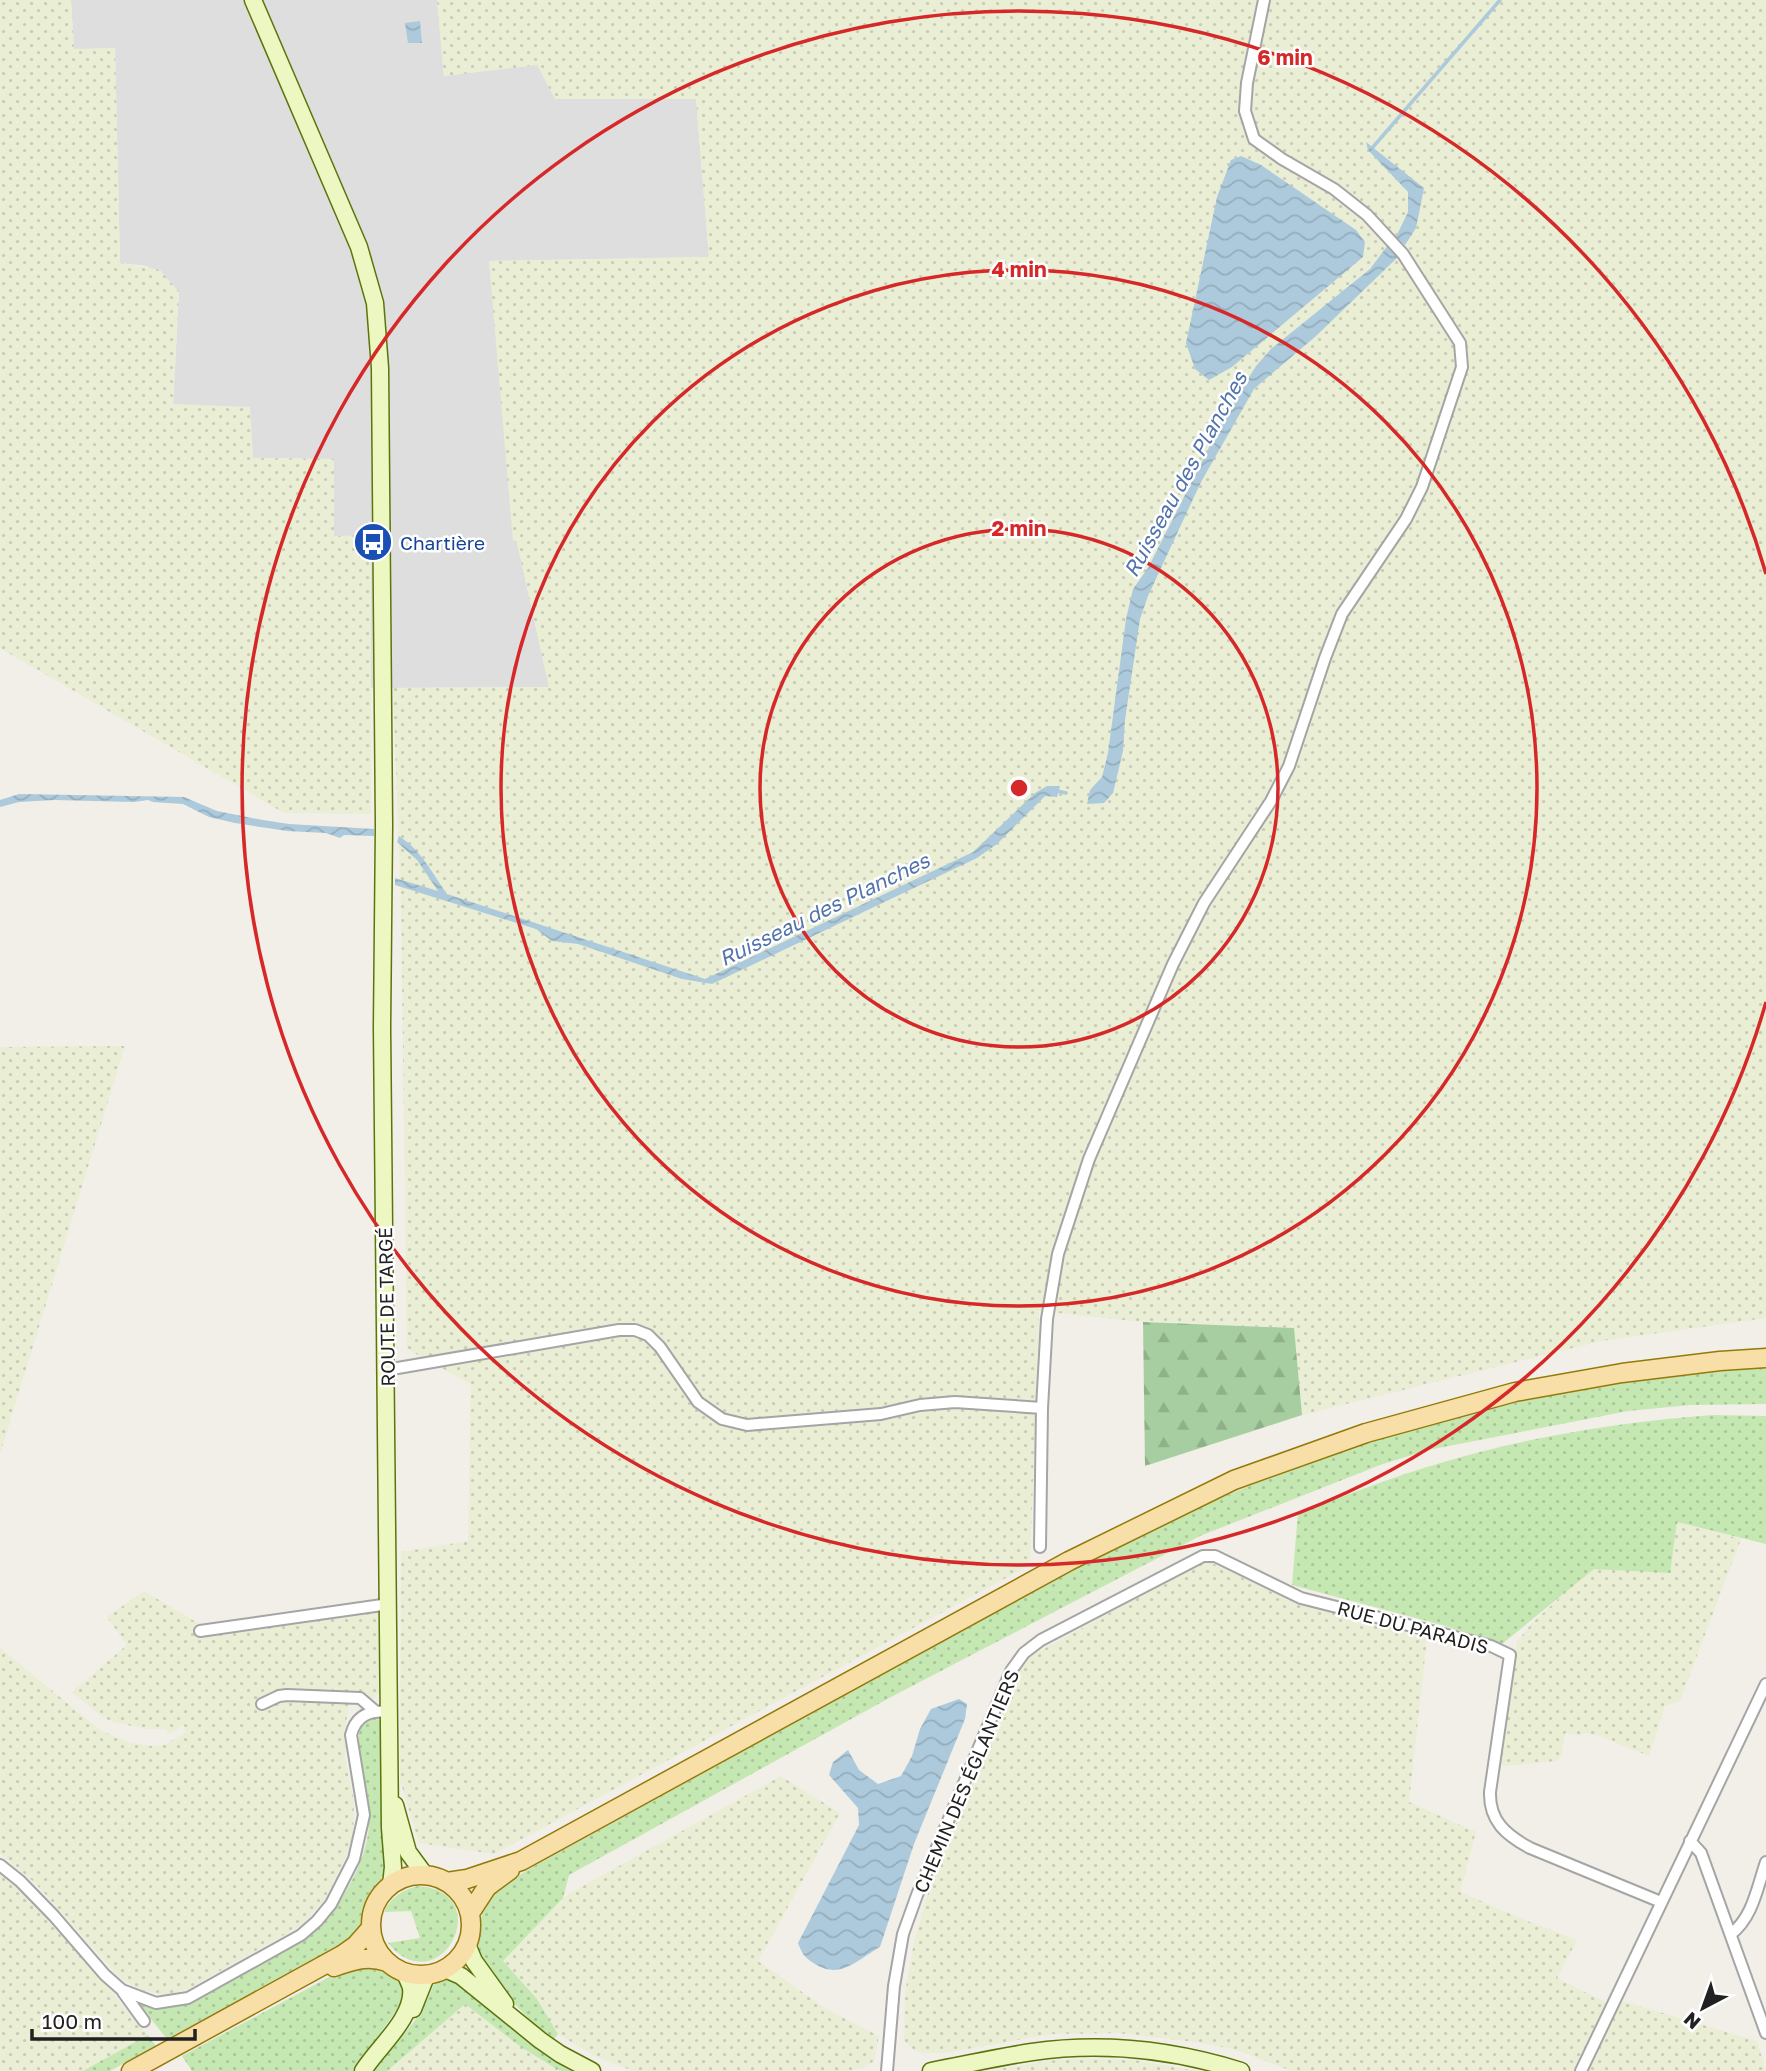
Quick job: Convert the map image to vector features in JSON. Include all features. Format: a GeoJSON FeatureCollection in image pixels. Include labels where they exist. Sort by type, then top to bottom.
{"type":"FeatureCollection","features":[{"type":"Feature","properties":{"kind":"main road"},"geometry":{"type":"LineString","coordinates":[[470,1913],[487,1888],[521,1861],[1069,1562],[1234,1480],[1366,1433],[1515,1392],[1622,1373],[1766,1358]]}},
{"type":"Feature","properties":{"kind":"main road"},"geometry":{"type":"LineString","coordinates":[[387,1962],[373,1940],[371,1928],[373,1911],[379,1896],[391,1885],[401,1879],[425,1875],[447,1882],[467,1879],[521,1861]]}},
{"type":"Feature","properties":{"kind":"main road"},"geometry":{"type":"LineString","coordinates":[[298,1980],[365,1958],[387,1962],[404,1972],[427,1974],[445,1969],[458,1958],[467,1944],[471,1929],[470,1913],[465,1901],[447,1882]]}},
{"type":"Feature","properties":{"kind":"main road"},"geometry":{"type":"LineString","coordinates":[[131,2071],[342,1955],[356,1945],[371,1928]]}},
{"type":"Feature","properties":{"kind":"street","name":"ROUTE DE TARGÉ"},"geometry":{"type":"LineString","coordinates":[[253,0],[366,265],[375,303],[379,344],[384,825],[382,1028],[389,1604],[382,1711],[390,1790],[393,1867],[391,1885]]}},
{"type":"Feature","properties":{"kind":"street"},"geometry":{"type":"LineString","coordinates":[[1040,1547],[1042,1408],[1047,1319],[1058,1254],[1089,1159],[1173,964],[1204,903],[1271,801],[1289,766],[1342,614],[1406,519],[1422,487],[1462,367],[1460,343],[1403,254],[1359,209],[1254,139],[1245,111],[1247,83],[1264,0]]}},
{"type":"Feature","properties":{"kind":"street"},"geometry":{"type":"LineString","coordinates":[[386,1370],[619,1330],[635,1330],[648,1335],[660,1347],[698,1402],[722,1419],[747,1425],[881,1414],[920,1405],[955,1402],[1042,1408]]}},
{"type":"Feature","properties":{"kind":"street","name":"RUE DU PARADIS"},"geometry":{"type":"LineString","coordinates":[[1203,1556],[1215,1556],[1301,1598],[1491,1646],[1510,1655],[1490,1792],[1492,1812],[1497,1823],[1515,1840],[1661,1902]]}},
{"type":"Feature","properties":{"kind":"street","name":"CHEMIN DES ÉGLANTIERS"},"geometry":{"type":"LineString","coordinates":[[887,2071],[894,1986],[904,1934],[917,1895],[1011,1671],[1024,1653],[1041,1640],[1203,1556]]}},
{"type":"Feature","properties":{"kind":"street"},"geometry":{"type":"LineString","coordinates":[[200,1631],[389,1604]]}},
{"type":"Feature","properties":{"kind":"street"},"geometry":{"type":"LineString","coordinates":[[1581,2071],[1766,1684]]}},
{"type":"Feature","properties":{"kind":"street"},"geometry":{"type":"LineString","coordinates":[[262,1704],[279,1696],[348,1697],[360,1698],[382,1711]]}},
{"type":"Feature","properties":{"kind":"street"},"geometry":{"type":"LineString","coordinates":[[121,1990],[156,2003],[188,1997],[301,1935],[317,1921],[331,1904],[355,1859],[364,1815],[351,1735],[354,1725],[364,1714],[382,1711]]}},
{"type":"Feature","properties":{"kind":"street","name":"ROUTE DE TARGÉ"},"geometry":{"type":"LineString","coordinates":[[390,1790],[408,1852],[425,1875]]}},
{"type":"Feature","properties":{"kind":"street"},"geometry":{"type":"LineString","coordinates":[[1690,1842],[1702,1853],[1766,2033]]}},
{"type":"Feature","properties":{"kind":"street"},"geometry":{"type":"LineString","coordinates":[[1731,1934],[1741,1926],[1748,1915],[1766,1862]]}},
{"type":"Feature","properties":{"kind":"street"},"geometry":{"type":"LineString","coordinates":[[0,1865],[45,1907],[121,1990],[144,2021]]}},
{"type":"Feature","properties":{"kind":"street"},"geometry":{"type":"LineString","coordinates":[[467,1944],[474,1961],[519,2022]]}},
{"type":"Feature","properties":{"kind":"street"},"geometry":{"type":"LineString","coordinates":[[445,1969],[461,1976],[560,2054],[592,2071]]}},
{"type":"Feature","properties":{"kind":"street"},"geometry":{"type":"LineString","coordinates":[[398,2027],[410,2002],[411,1988],[404,1972]]}},
{"type":"Feature","properties":{"kind":"street"},"geometry":{"type":"LineString","coordinates":[[363,2071],[411,2012],[419,1999],[427,1974]]}},
{"type":"Feature","properties":{"kind":"street"},"geometry":{"type":"LineString","coordinates":[[931,2071],[1032,2052],[1085,2048],[1171,2054],[1241,2071]]}},
{"type":"Feature","properties":{"kind":"shaded area"},"geometry":{"type":"Polygon","coordinates":[[[71,0],[437,0],[444,76],[538,64],[555,99],[696,98],[709,257],[490,261],[517,542],[549,687],[371,688],[371,536],[334,536],[333,459],[252,458],[173,404],[179,292],[147,266],[120,263],[115,48],[74,50],[71,0]]]}},
{"type":"Feature","properties":{"kind":"green space"},"geometry":{"type":"Polygon","coordinates":[[[0,0],[71,0],[74,49],[115,48],[120,263],[160,270],[179,292],[173,404],[250,407],[253,458],[334,459],[334,536],[371,535],[371,814],[284,813],[0,648],[0,0]]]}},
{"type":"Feature","properties":{"kind":"green space"},"geometry":{"type":"Polygon","coordinates":[[[437,0],[1766,0],[1766,1318],[1601,1341],[1302,1415],[1293,1328],[1143,1322],[1039,1311],[1030,1565],[494,1854],[419,1843],[400,1780],[401,1552],[468,1541],[471,1384],[407,1349],[401,904],[393,688],[549,687],[517,542],[513,541],[489,261],[709,257],[696,99],[555,99],[537,65],[444,76],[437,0]]]}},
{"type":"Feature","properties":{"kind":"green space"},"geometry":{"type":"Polygon","coordinates":[[[125,1046],[0,1454],[0,1047],[125,1046]]]}},
{"type":"Feature","properties":{"kind":"green space"},"geometry":{"type":"Polygon","coordinates":[[[1143,1322],[1294,1328],[1302,1415],[1145,1466],[1143,1322]]]}},
{"type":"Feature","properties":{"kind":"green space"},"geometry":{"type":"Polygon","coordinates":[[[1766,1367],[1766,1404],[1691,1405],[1628,1411],[1428,1450],[1380,1465],[1200,1536],[891,1697],[569,1875],[563,1898],[503,1961],[537,1999],[558,2034],[554,2039],[531,2021],[510,1999],[479,1955],[477,1945],[483,1907],[495,1890],[1086,1563],[1204,1505],[1326,1456],[1410,1429],[1498,1406],[1586,1389],[1766,1367]]]}},
{"type":"Feature","properties":{"kind":"green space"},"geometry":{"type":"Polygon","coordinates":[[[1712,1415],[1766,1416],[1766,1544],[1677,1522],[1670,1573],[1594,1569],[1502,1644],[1292,1585],[1298,1513],[1407,1473],[1510,1445],[1611,1426],[1712,1415]]]}},
{"type":"Feature","properties":{"kind":"green space"},"geometry":{"type":"Polygon","coordinates":[[[1676,1522],[1741,1539],[1680,1701],[1665,1706],[1649,1756],[1600,1736],[1565,1733],[1561,1756],[1557,1761],[1504,1766],[1500,1763],[1517,1642],[1531,1624],[1587,1573],[1676,1522]]]}},
{"type":"Feature","properties":{"kind":"green space"},"geometry":{"type":"Polygon","coordinates":[[[1206,1560],[1282,1597],[1427,1639],[1409,1802],[1476,1832],[1460,1892],[1577,1940],[1557,1978],[1609,2004],[1576,2071],[1292,2071],[1236,2050],[1203,2043],[1118,2033],[1051,2034],[945,2053],[923,2053],[914,2050],[904,2041],[905,1993],[914,1942],[929,1890],[1022,1661],[1206,1560]]]}},
{"type":"Feature","properties":{"kind":"green space"},"geometry":{"type":"Polygon","coordinates":[[[144,1591],[201,1625],[377,1600],[380,1617],[379,1693],[368,1703],[349,1705],[346,1723],[345,1760],[354,1800],[353,1836],[325,1899],[302,1925],[188,1989],[165,1995],[141,1990],[120,1978],[36,1884],[0,1853],[0,1648],[100,1730],[128,1742],[149,1746],[164,1745],[185,1733],[184,1725],[169,1734],[166,1729],[147,1729],[113,1722],[72,1692],[127,1645],[107,1617],[144,1591]]]}},
{"type":"Feature","properties":{"kind":"green space"},"geometry":{"type":"Polygon","coordinates":[[[368,1719],[378,1719],[382,1723],[386,1866],[385,1873],[366,1902],[360,1926],[344,1944],[167,2039],[138,2003],[170,2008],[192,2003],[306,1938],[327,1918],[346,1891],[360,1862],[368,1834],[368,1796],[358,1743],[362,1726],[368,1719]]]}},
{"type":"Feature","properties":{"kind":"green space"},"geometry":{"type":"Polygon","coordinates":[[[781,1776],[840,1813],[758,1961],[826,2009],[879,2036],[874,2061],[863,2068],[849,2071],[633,2071],[593,2055],[558,2034],[537,1999],[503,1961],[563,1898],[781,1776]]]}},
{"type":"Feature","properties":{"kind":"green space"},"geometry":{"type":"Polygon","coordinates":[[[0,1874],[64,1936],[148,2035],[83,2071],[0,2071],[0,1874]]]}},
{"type":"Feature","properties":{"kind":"green space"},"geometry":{"type":"Polygon","coordinates":[[[418,1886],[442,1892],[455,1906],[458,1923],[453,1940],[442,1954],[426,1961],[408,1959],[388,1943],[420,1938],[411,1911],[384,1912],[398,1895],[418,1886]]]}},
{"type":"Feature","properties":{"kind":"green space"},"geometry":{"type":"Polygon","coordinates":[[[378,1966],[401,1983],[404,2000],[353,2071],[192,2071],[182,2056],[333,1975],[352,1968],[378,1966]]]}},
{"type":"Feature","properties":{"kind":"green space"},"geometry":{"type":"Polygon","coordinates":[[[448,1979],[472,1994],[508,2026],[577,2071],[561,2071],[555,2068],[521,2047],[465,2004],[387,2071],[373,2071],[421,2013],[435,1982],[448,1979]]]}},
{"type":"Feature","properties":{"kind":"green space"},"geometry":{"type":"Polygon","coordinates":[[[1619,2000],[1757,2041],[1766,2071],[1586,2071],[1619,2000]]]}},
{"type":"Feature","properties":{"kind":"green space"},"geometry":{"type":"Polygon","coordinates":[[[465,2004],[521,2047],[561,2071],[387,2071],[465,2004]]]}},
{"type":"Feature","properties":{"kind":"green space"},"geometry":{"type":"Polygon","coordinates":[[[148,2035],[156,2046],[110,2071],[83,2071],[148,2035]]]}},
{"type":"Feature","properties":{"kind":"green space"},"geometry":{"type":"Polygon","coordinates":[[[1055,2060],[1134,2060],[1197,2071],[985,2071],[1055,2060]]]}},
{"type":"Feature","properties":{"kind":"water"},"geometry":{"type":"Polygon","coordinates":[[[420,21],[422,43],[408,43],[405,23],[420,21]]]}},
{"type":"Feature","properties":{"kind":"water"},"geometry":{"type":"Polygon","coordinates":[[[1366,142],[1424,188],[1416,228],[1405,245],[1396,237],[1408,212],[1408,192],[1368,150],[1366,142]]]}},
{"type":"Feature","properties":{"kind":"water"},"geometry":{"type":"Polygon","coordinates":[[[1241,156],[1261,165],[1356,230],[1365,242],[1363,257],[1232,367],[1209,380],[1195,369],[1186,343],[1217,197],[1231,160],[1241,156]]]}},
{"type":"Feature","properties":{"kind":"water"},"geometry":{"type":"Polygon","coordinates":[[[1388,245],[1398,257],[1316,336],[1254,389],[1201,482],[1140,619],[1123,751],[1113,793],[1104,803],[1087,804],[1090,790],[1102,777],[1108,753],[1126,619],[1133,589],[1148,568],[1225,416],[1256,366],[1271,349],[1370,269],[1388,245]]]}},
{"type":"Feature","properties":{"kind":"water"},"geometry":{"type":"Polygon","coordinates":[[[1047,786],[1060,786],[1057,797],[1045,796],[997,844],[977,858],[712,984],[682,979],[578,944],[552,941],[536,929],[395,885],[395,878],[438,891],[417,860],[397,842],[399,836],[420,855],[447,894],[705,979],[973,852],[1035,793],[1047,786]]]}},
{"type":"Feature","properties":{"kind":"water"},"geometry":{"type":"Polygon","coordinates":[[[19,794],[184,797],[217,811],[289,824],[374,829],[374,836],[344,835],[340,838],[326,833],[287,831],[235,823],[209,817],[183,804],[148,800],[54,800],[19,802],[0,807],[0,800],[19,794]]]}},
{"type":"Feature","properties":{"kind":"water"},"geometry":{"type":"Polygon","coordinates":[[[959,1699],[967,1704],[965,1719],[914,1844],[880,1947],[840,1969],[832,1970],[815,1964],[804,1955],[798,1943],[859,1825],[858,1808],[829,1775],[833,1762],[848,1750],[859,1770],[878,1784],[901,1776],[931,1709],[959,1699]]]}},
{"type":"Feature","properties":{"kind":"waterway","name":"Ruisseau des Planches"},"geometry":{"type":"LineString","coordinates":[[1373,147],[1500,0]]}},
{"type":"Feature","properties":{"kind":"waterway","name":"Ruisseau des Planches"},"geometry":{"type":"LineString","coordinates":[[1057,791],[1066,793]]}},
{"type":"Feature","properties":{"kind":"place","name":"Chartière"},"geometry":{"type":"Point","coordinates":[373,542]}}]}
